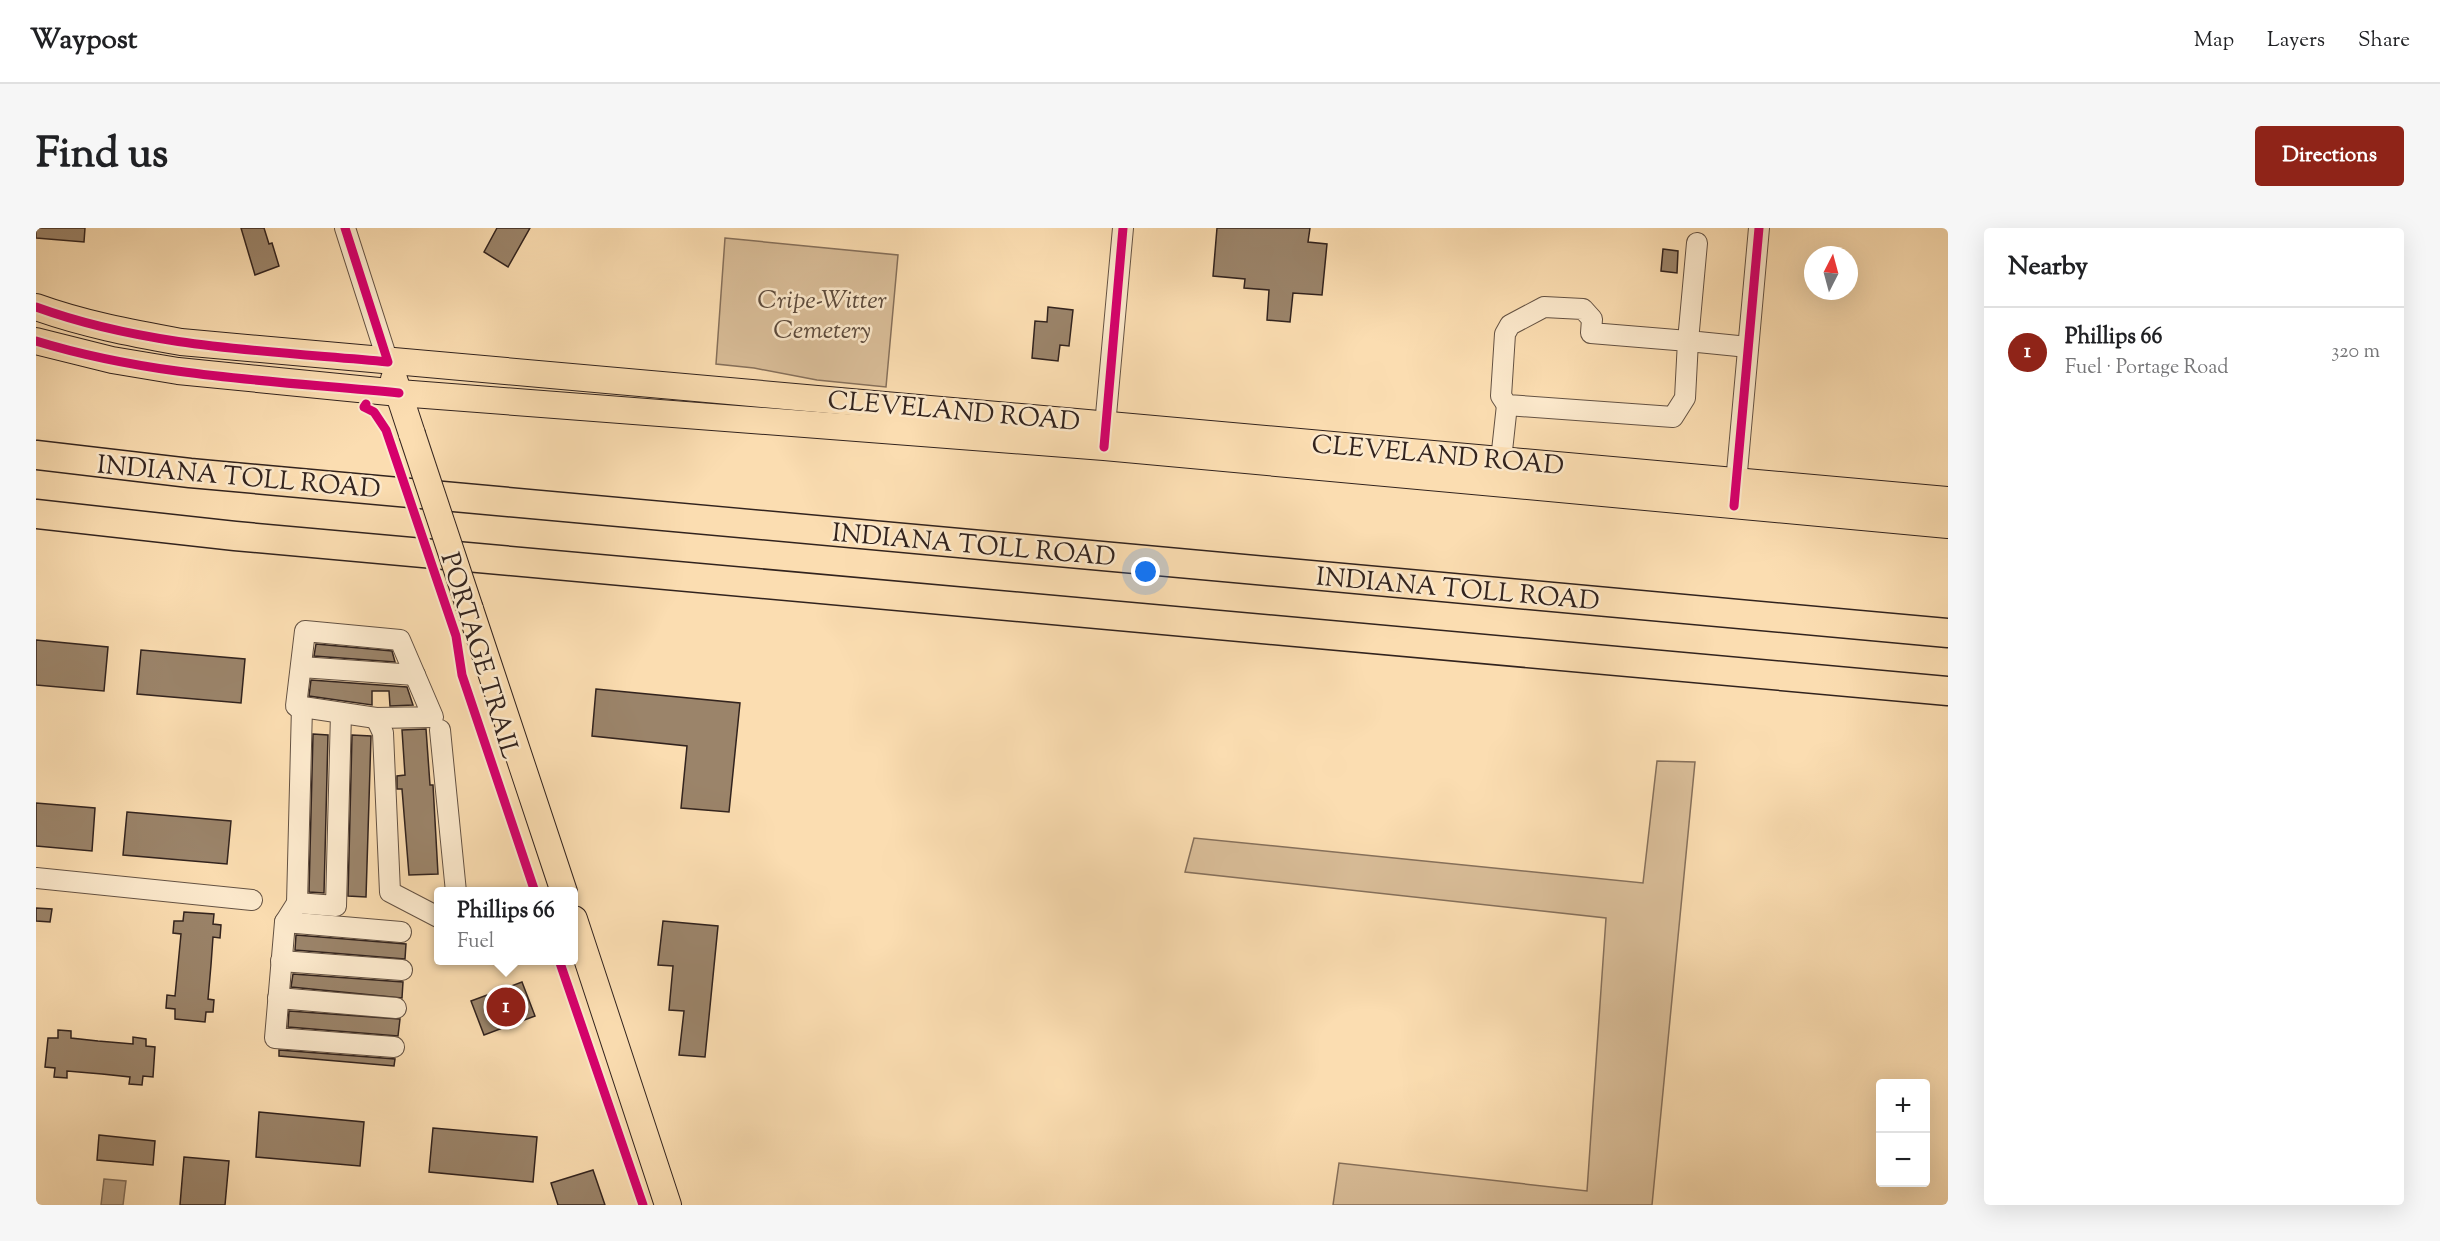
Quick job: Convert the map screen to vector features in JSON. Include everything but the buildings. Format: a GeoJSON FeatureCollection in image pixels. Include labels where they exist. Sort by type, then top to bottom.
{"type":"FeatureCollection","features":[{"type":"Feature","properties":{"kind":"highway","name":"INDIANA TOLL ROAD"},"geometry":{"type":"LineString","coordinates":[[36,456],[190,473],[1948,633]]}},
{"type":"Feature","properties":{"kind":"highway"},"geometry":{"type":"LineString","coordinates":[[36,514],[271,539],[1948,691]]}},
{"type":"Feature","properties":{"kind":"main road","name":"CLEVELAND ROAD"},"geometry":{"type":"LineString","coordinates":[[36,307],[63,317],[116,330],[181,342],[1104,435],[1734,506],[1948,525]]}},
{"type":"Feature","properties":{"kind":"main road","name":"CLEVELAND ROAD"},"geometry":{"type":"LineString","coordinates":[[36,340],[112,360],[178,371],[399,393],[1501,460],[1948,500]]}},
{"type":"Feature","properties":{"kind":"main road"},"geometry":{"type":"LineString","coordinates":[[388,362],[563,887]]}},
{"type":"Feature","properties":{"kind":"main road"},"geometry":{"type":"LineString","coordinates":[[578,935],[668,1205]]}},
{"type":"Feature","properties":{"kind":"street"},"geometry":{"type":"LineString","coordinates":[[345,228],[388,362]]}},
{"type":"Feature","properties":{"kind":"street"},"geometry":{"type":"LineString","coordinates":[[1104,435],[1123,228]]}},
{"type":"Feature","properties":{"kind":"street"},"geometry":{"type":"LineString","coordinates":[[1734,506],[1759,228]]}},
{"type":"Feature","properties":{"kind":"street"},"geometry":{"type":"LineString","coordinates":[[1507,405],[1673,417],[1684,398],[1697,243]]}},
{"type":"Feature","properties":{"kind":"street"},"geometry":{"type":"LineString","coordinates":[[1501,460],[1507,405],[1501,396],[1505,334],[1510,325],[1544,307],[1582,309],[1592,319],[1591,333],[1748,347]]}},
{"type":"Feature","properties":{"kind":"street"},"geometry":{"type":"LineString","coordinates":[[305,631],[399,640],[433,717],[376,718],[296,706],[301,667],[305,631]]}},
{"type":"Feature","properties":{"kind":"street"},"geometry":{"type":"LineString","coordinates":[[301,667],[415,675]]}},
{"type":"Feature","properties":{"kind":"street"},"geometry":{"type":"LineString","coordinates":[[302,707],[297,903],[285,922],[275,1038],[394,1047]]}},
{"type":"Feature","properties":{"kind":"street"},"geometry":{"type":"LineString","coordinates":[[297,903],[336,906],[341,713]]}},
{"type":"Feature","properties":{"kind":"street"},"geometry":{"type":"LineString","coordinates":[[376,718],[383,733],[390,892],[434,915]]}},
{"type":"Feature","properties":{"kind":"street"},"geometry":{"type":"LineString","coordinates":[[440,730],[456,887]]}},
{"type":"Feature","properties":{"kind":"street"},"geometry":{"type":"LineString","coordinates":[[36,878],[252,900]]}},
{"type":"Feature","properties":{"kind":"street"},"geometry":{"type":"LineString","coordinates":[[285,922],[401,932]]}},
{"type":"Feature","properties":{"kind":"street"},"geometry":{"type":"LineString","coordinates":[[281,961],[402,970]]}},
{"type":"Feature","properties":{"kind":"street"},"geometry":{"type":"LineString","coordinates":[[278,998],[396,1008]]}},
{"type":"Feature","properties":{"kind":"green space","name":"Cripe-Witter Cemetery"},"geometry":{"type":"Polygon","coordinates":[[[725,238],[898,255],[886,387],[817,380],[754,368],[716,364],[725,238]]]}},
{"type":"Feature","properties":{"kind":"green space"},"geometry":{"type":"Polygon","coordinates":[[[1657,761],[1695,762],[1652,1205],[1333,1205],[1339,1163],[1587,1191],[1606,918],[1185,872],[1194,838],[1643,883],[1657,761]]]}},
{"type":"Feature","properties":{"kind":"shaded area"},"geometry":{"type":"Polygon","coordinates":[[[104,1179],[126,1181],[123,1205],[101,1205],[104,1179]]]}},
{"type":"Feature","properties":{"kind":"cycle path"},"geometry":{"type":"LineString","coordinates":[[36,307],[78,321],[166,340],[255,351],[388,362],[345,228]]}},
{"type":"Feature","properties":{"kind":"cycle path"},"geometry":{"type":"LineString","coordinates":[[1104,447],[1123,228]]}},
{"type":"Feature","properties":{"kind":"cycle path"},"geometry":{"type":"LineString","coordinates":[[1734,506],[1759,228]]}},
{"type":"Feature","properties":{"kind":"cycle path"},"geometry":{"type":"LineString","coordinates":[[36,341],[125,363],[170,370],[399,393]]}},
{"type":"Feature","properties":{"kind":"cycle path","name":"PORTAGE TRAIL"},"geometry":{"type":"LineString","coordinates":[[366,404],[364,407],[374,412],[386,430],[456,636],[462,675],[533,887]]}},
{"type":"Feature","properties":{"kind":"cycle path"},"geometry":{"type":"LineString","coordinates":[[561,965],[643,1205]]}},
{"type":"Feature","properties":{"kind":"place","name":"Phillips 66"},"geometry":{"type":"Point","coordinates":[506,1007]}}]}
